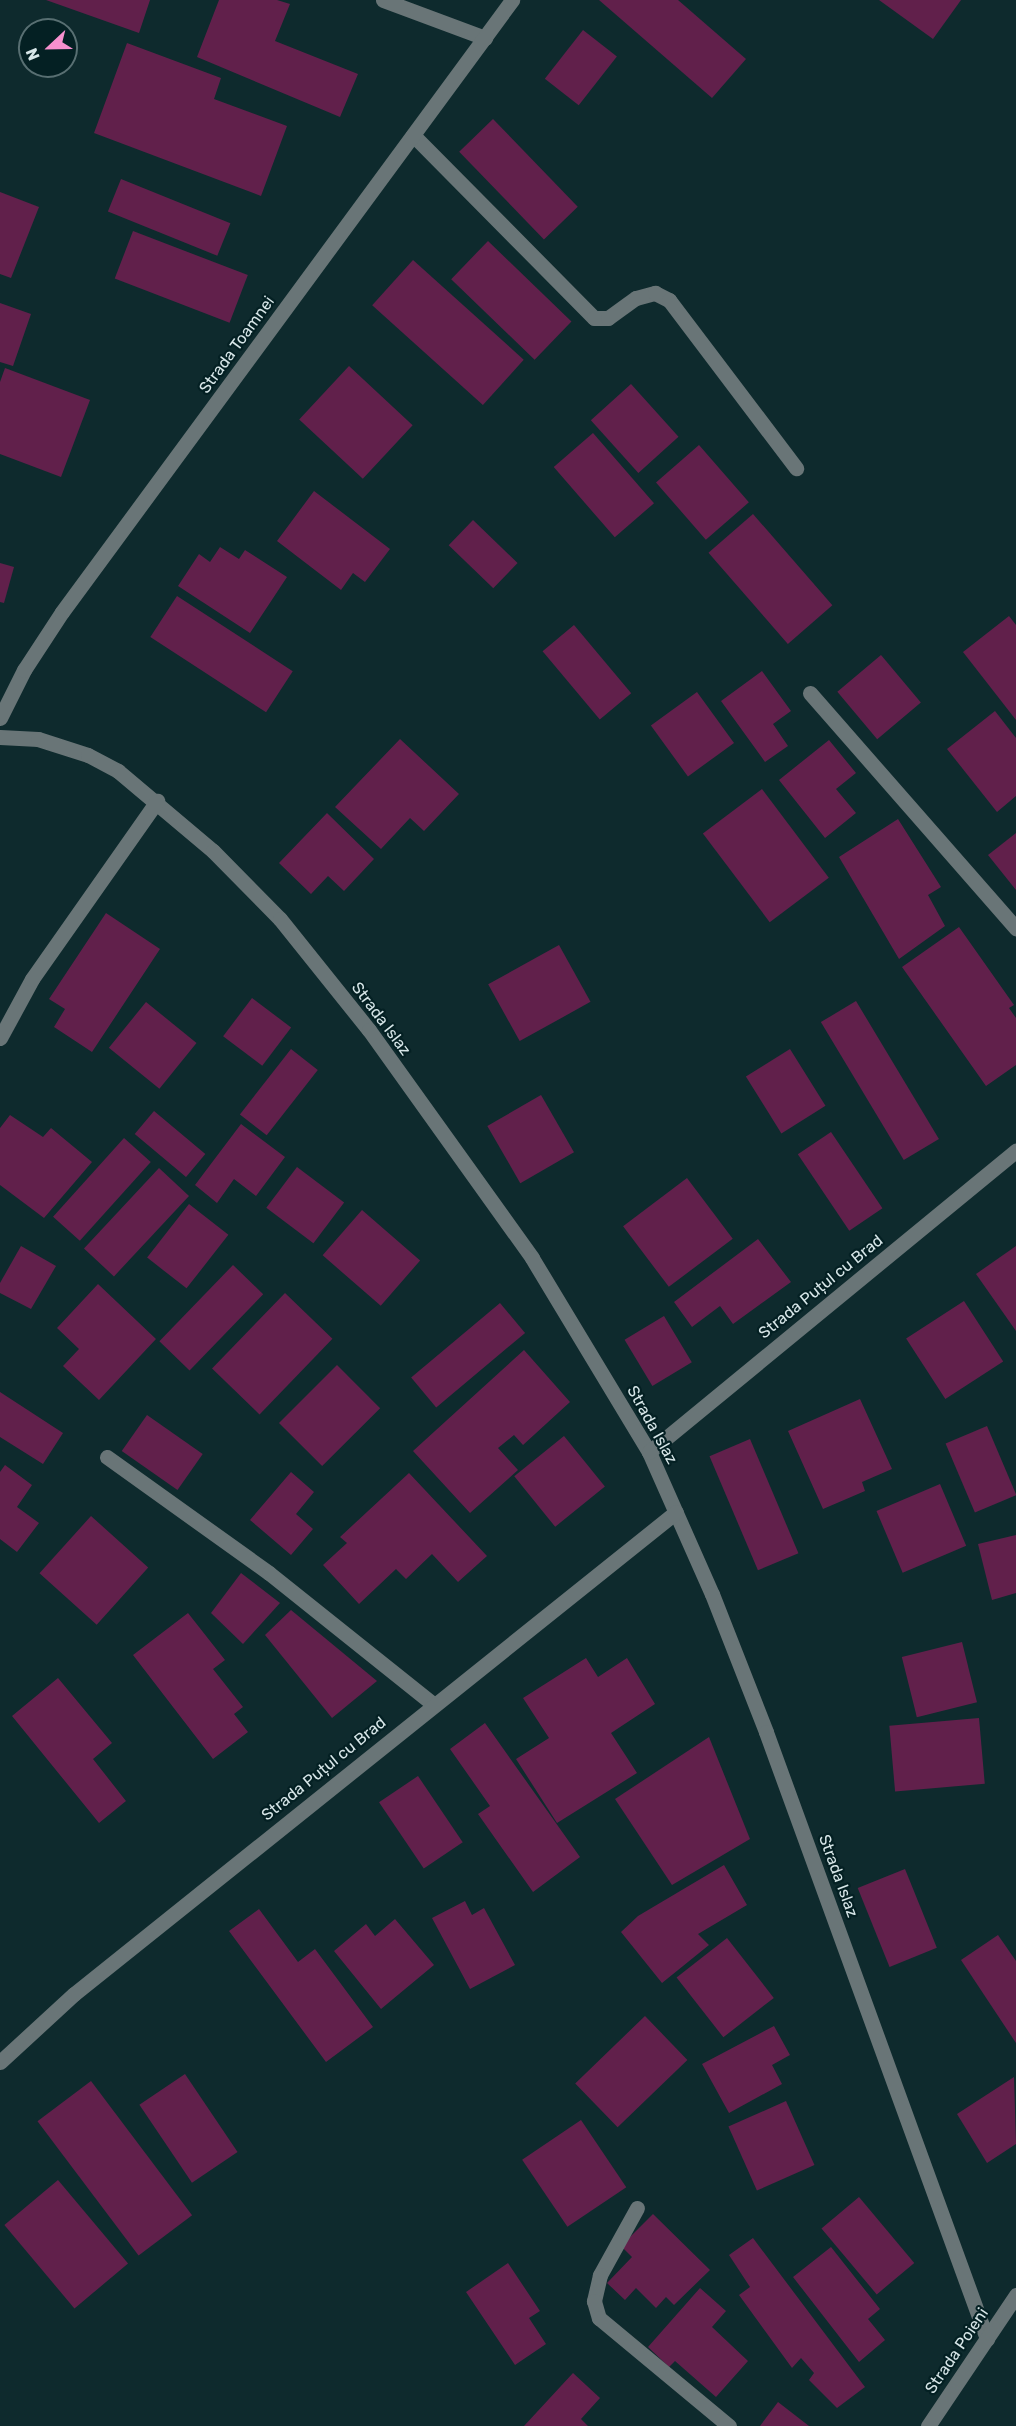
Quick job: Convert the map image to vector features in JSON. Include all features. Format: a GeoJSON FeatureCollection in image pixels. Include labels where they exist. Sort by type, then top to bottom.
{"type":"FeatureCollection","features":[{"type":"Feature","properties":{"kind":"street"},"geometry":{"type":"LineString","coordinates":[[383,0],[485,38]]}},
{"type":"Feature","properties":{"kind":"street","name":"Strada Toamnei"},"geometry":{"type":"LineString","coordinates":[[0,718],[24,670],[62,612],[512,0]]}},
{"type":"Feature","properties":{"kind":"street"},"geometry":{"type":"LineString","coordinates":[[413,135],[594,318],[608,318],[636,298],[655,293],[669,300],[796,468]]}},
{"type":"Feature","properties":{"kind":"street"},"geometry":{"type":"LineString","coordinates":[[810,693],[1016,928]]}},
{"type":"Feature","properties":{"kind":"street","name":"Strada Islaz"},"geometry":{"type":"LineString","coordinates":[[0,737],[38,739],[88,754],[118,771],[157,801],[280,919],[369,1030],[532,1258],[649,1452],[676,1512],[766,1732],[987,2339]]}},
{"type":"Feature","properties":{"kind":"street"},"geometry":{"type":"LineString","coordinates":[[0,1038],[32,980],[157,801]]}},
{"type":"Feature","properties":{"kind":"street","name":"Strada Puțul cu Brad"},"geometry":{"type":"LineString","coordinates":[[649,1452],[1016,1151]]}},
{"type":"Feature","properties":{"kind":"street"},"geometry":{"type":"LineString","coordinates":[[107,1458],[268,1574],[433,1704]]}},
{"type":"Feature","properties":{"kind":"street","name":"Strada Puțul cu Brad"},"geometry":{"type":"LineString","coordinates":[[0,2062],[74,1994],[433,1704],[676,1512]]}},
{"type":"Feature","properties":{"kind":"street"},"geometry":{"type":"LineString","coordinates":[[637,2208],[600,2275],[594,2301],[599,2319],[729,2426]]}},
{"type":"Feature","properties":{"kind":"street","name":"Strada Poieni"},"geometry":{"type":"LineString","coordinates":[[928,2426],[1016,2295]]}},
{"type":"Feature","properties":{"kind":"building"},"geometry":{"type":"Polygon","coordinates":[[[46,0],[150,0],[139,33],[46,0]]]}},
{"type":"Feature","properties":{"kind":"building"},"geometry":{"type":"Polygon","coordinates":[[[219,0],[277,0],[290,4],[275,41],[358,74],[340,117],[197,57],[219,0]]]}},
{"type":"Feature","properties":{"kind":"building"},"geometry":{"type":"Polygon","coordinates":[[[599,0],[678,0],[746,59],[712,98],[599,0]]]}},
{"type":"Feature","properties":{"kind":"building"},"geometry":{"type":"Polygon","coordinates":[[[879,0],[961,0],[933,39],[879,0]]]}},
{"type":"Feature","properties":{"kind":"building"},"geometry":{"type":"Polygon","coordinates":[[[583,30],[617,56],[579,105],[545,79],[583,30]]]}},
{"type":"Feature","properties":{"kind":"building"},"geometry":{"type":"Polygon","coordinates":[[[127,43],[221,78],[214,99],[287,126],[261,196],[94,133],[127,43]]]}},
{"type":"Feature","properties":{"kind":"building"},"geometry":{"type":"Polygon","coordinates":[[[493,119],[578,207],[544,239],[459,152],[493,119]]]}},
{"type":"Feature","properties":{"kind":"building"},"geometry":{"type":"Polygon","coordinates":[[[121,179],[230,223],[217,256],[108,211],[121,179]]]}},
{"type":"Feature","properties":{"kind":"building"},"geometry":{"type":"Polygon","coordinates":[[[0,192],[39,207],[11,278],[0,274],[0,192]]]}},
{"type":"Feature","properties":{"kind":"building"},"geometry":{"type":"Polygon","coordinates":[[[133,231],[248,275],[230,323],[115,279],[133,231]]]}},
{"type":"Feature","properties":{"kind":"building"},"geometry":{"type":"Polygon","coordinates":[[[488,241],[571,322],[535,360],[451,279],[488,241]]]}},
{"type":"Feature","properties":{"kind":"building"},"geometry":{"type":"Polygon","coordinates":[[[413,260],[524,360],[483,405],[372,305],[413,260]]]}},
{"type":"Feature","properties":{"kind":"building"},"geometry":{"type":"Polygon","coordinates":[[[0,303],[31,314],[13,366],[0,362],[0,303]]]}},
{"type":"Feature","properties":{"kind":"building"},"geometry":{"type":"Polygon","coordinates":[[[349,366],[413,425],[363,479],[299,419],[349,366]]]}},
{"type":"Feature","properties":{"kind":"building"},"geometry":{"type":"Polygon","coordinates":[[[5,368],[90,400],[61,477],[0,454],[0,382],[5,368]]]}},
{"type":"Feature","properties":{"kind":"building"},"geometry":{"type":"Polygon","coordinates":[[[631,384],[679,437],[638,473],[591,420],[631,384]]]}},
{"type":"Feature","properties":{"kind":"building"},"geometry":{"type":"Polygon","coordinates":[[[593,433],[654,503],[615,537],[554,467],[593,433]]]}},
{"type":"Feature","properties":{"kind":"building"},"geometry":{"type":"Polygon","coordinates":[[[699,445],[749,502],[706,540],[656,482],[699,445]]]}},
{"type":"Feature","properties":{"kind":"building"},"geometry":{"type":"Polygon","coordinates":[[[314,491],[390,549],[365,582],[353,573],[341,590],[277,541],[314,491]]]}},
{"type":"Feature","properties":{"kind":"building"},"geometry":{"type":"Polygon","coordinates":[[[753,514],[832,605],[788,644],[708,553],[753,514]]]}},
{"type":"Feature","properties":{"kind":"building"},"geometry":{"type":"Polygon","coordinates":[[[473,520],[518,563],[493,588],[449,545],[473,520]]]}},
{"type":"Feature","properties":{"kind":"building"},"geometry":{"type":"Polygon","coordinates":[[[220,547],[239,559],[245,550],[287,577],[250,633],[178,586],[199,554],[210,562],[220,547]]]}},
{"type":"Feature","properties":{"kind":"building"},"geometry":{"type":"Polygon","coordinates":[[[0,563],[14,567],[4,603],[0,602],[0,563]]]}},
{"type":"Feature","properties":{"kind":"building"},"geometry":{"type":"Polygon","coordinates":[[[177,596],[293,671],[266,712],[150,637],[177,596]]]}},
{"type":"Feature","properties":{"kind":"building"},"geometry":{"type":"Polygon","coordinates":[[[1009,616],[1016,625],[1016,720],[963,652],[1009,616]]]}},
{"type":"Feature","properties":{"kind":"building"},"geometry":{"type":"Polygon","coordinates":[[[574,625],[631,693],[600,720],[543,651],[574,625]]]}},
{"type":"Feature","properties":{"kind":"building"},"geometry":{"type":"Polygon","coordinates":[[[881,655],[921,702],[877,739],[837,692],[881,655]]]}},
{"type":"Feature","properties":{"kind":"building"},"geometry":{"type":"Polygon","coordinates":[[[762,671],[791,711],[773,724],[788,746],[765,762],[721,701],[762,671]]]}},
{"type":"Feature","properties":{"kind":"building"},"geometry":{"type":"Polygon","coordinates":[[[697,692],[734,743],[688,776],[651,726],[697,692]]]}},
{"type":"Feature","properties":{"kind":"building"},"geometry":{"type":"Polygon","coordinates":[[[995,711],[1016,738],[1016,796],[997,812],[947,749],[995,711]]]}},
{"type":"Feature","properties":{"kind":"building"},"geometry":{"type":"Polygon","coordinates":[[[400,739],[459,794],[424,831],[410,818],[381,849],[335,807],[400,739]]]}},
{"type":"Feature","properties":{"kind":"building"},"geometry":{"type":"Polygon","coordinates":[[[829,740],[856,773],[836,789],[856,813],[825,838],[779,780],[829,740]]]}},
{"type":"Feature","properties":{"kind":"building"},"geometry":{"type":"Polygon","coordinates":[[[762,789],[829,878],[770,922],[703,834],[762,789]]]}},
{"type":"Feature","properties":{"kind":"building"},"geometry":{"type":"Polygon","coordinates":[[[327,813],[374,859],[344,891],[328,876],[311,894],[279,863],[327,813]]]}},
{"type":"Feature","properties":{"kind":"building"},"geometry":{"type":"Polygon","coordinates":[[[898,819],[941,887],[928,895],[945,926],[899,959],[839,857],[898,819]]]}},
{"type":"Feature","properties":{"kind":"building"},"geometry":{"type":"Polygon","coordinates":[[[1016,833],[1016,890],[988,855],[1016,833]]]}},
{"type":"Feature","properties":{"kind":"building"},"geometry":{"type":"Polygon","coordinates":[[[106,913],[160,949],[92,1052],[54,1027],[65,1009],[49,999],[106,913]]]}},
{"type":"Feature","properties":{"kind":"building"},"geometry":{"type":"Polygon","coordinates":[[[959,927],[1014,1005],[1009,1008],[1016,1018],[1016,1065],[986,1086],[902,967],[959,927]]]}},
{"type":"Feature","properties":{"kind":"building"},"geometry":{"type":"Polygon","coordinates":[[[559,945],[591,1002],[520,1041],[488,984],[559,945]]]}},
{"type":"Feature","properties":{"kind":"building"},"geometry":{"type":"Polygon","coordinates":[[[252,998],[291,1027],[262,1066],[223,1036],[252,998]]]}},
{"type":"Feature","properties":{"kind":"building"},"geometry":{"type":"Polygon","coordinates":[[[856,1001],[939,1139],[904,1160],[821,1022],[856,1001]]]}},
{"type":"Feature","properties":{"kind":"building"},"geometry":{"type":"Polygon","coordinates":[[[146,1002],[197,1043],[159,1089],[109,1048],[146,1002]]]}},
{"type":"Feature","properties":{"kind":"building"},"geometry":{"type":"Polygon","coordinates":[[[291,1049],[318,1070],[267,1135],[240,1114],[291,1049]]]}},
{"type":"Feature","properties":{"kind":"building"},"geometry":{"type":"Polygon","coordinates":[[[790,1049],[826,1106],[781,1133],[746,1077],[790,1049]]]}},
{"type":"Feature","properties":{"kind":"building"},"geometry":{"type":"Polygon","coordinates":[[[541,1095],[574,1152],[520,1183],[487,1126],[541,1095]]]}},
{"type":"Feature","properties":{"kind":"building"},"geometry":{"type":"Polygon","coordinates":[[[154,1111],[205,1154],[186,1177],[135,1134],[154,1111]]]}},
{"type":"Feature","properties":{"kind":"building"},"geometry":{"type":"Polygon","coordinates":[[[10,1115],[43,1137],[51,1128],[92,1162],[44,1218],[0,1185],[0,1128],[10,1115]]]}},
{"type":"Feature","properties":{"kind":"building"},"geometry":{"type":"Polygon","coordinates":[[[241,1124],[285,1157],[256,1196],[234,1179],[217,1203],[195,1185],[241,1124]]]}},
{"type":"Feature","properties":{"kind":"building"},"geometry":{"type":"Polygon","coordinates":[[[831,1132],[882,1208],[849,1231],[798,1154],[831,1132]]]}},
{"type":"Feature","properties":{"kind":"building"},"geometry":{"type":"Polygon","coordinates":[[[124,1138],[151,1162],[80,1241],[53,1217],[124,1138]]]}},
{"type":"Feature","properties":{"kind":"building"},"geometry":{"type":"Polygon","coordinates":[[[297,1167],[344,1203],[313,1243],[266,1208],[297,1167]]]}},
{"type":"Feature","properties":{"kind":"building"},"geometry":{"type":"Polygon","coordinates":[[[159,1168],[189,1196],[114,1276],[84,1248],[159,1168]]]}},
{"type":"Feature","properties":{"kind":"building"},"geometry":{"type":"Polygon","coordinates":[[[687,1178],[733,1239],[669,1287],[623,1226],[687,1178]]]}},
{"type":"Feature","properties":{"kind":"building"},"geometry":{"type":"Polygon","coordinates":[[[189,1204],[228,1235],[187,1288],[147,1258],[189,1204]]]}},
{"type":"Feature","properties":{"kind":"building"},"geometry":{"type":"Polygon","coordinates":[[[362,1210],[420,1261],[381,1306],[323,1255],[362,1210]]]}},
{"type":"Feature","properties":{"kind":"building"},"geometry":{"type":"Polygon","coordinates":[[[758,1239],[791,1282],[733,1324],[720,1306],[692,1327],[674,1302],[758,1239]]]}},
{"type":"Feature","properties":{"kind":"building"},"geometry":{"type":"Polygon","coordinates":[[[21,1246],[56,1266],[31,1309],[0,1293],[0,1283],[21,1246]]]}},
{"type":"Feature","properties":{"kind":"building"},"geometry":{"type":"Polygon","coordinates":[[[1016,1246],[1016,1331],[976,1274],[1016,1246]]]}},
{"type":"Feature","properties":{"kind":"building"},"geometry":{"type":"Polygon","coordinates":[[[233,1265],[263,1294],[190,1370],[159,1341],[233,1265]]]}},
{"type":"Feature","properties":{"kind":"building"},"geometry":{"type":"Polygon","coordinates":[[[98,1284],[156,1339],[99,1400],[63,1366],[79,1349],[57,1328],[98,1284]]]}},
{"type":"Feature","properties":{"kind":"building"},"geometry":{"type":"Polygon","coordinates":[[[285,1293],[332,1339],[260,1414],[212,1369],[285,1293]]]}},
{"type":"Feature","properties":{"kind":"building"},"geometry":{"type":"Polygon","coordinates":[[[964,1301],[1003,1361],[945,1399],[906,1339],[964,1301]]]}},
{"type":"Feature","properties":{"kind":"building"},"geometry":{"type":"Polygon","coordinates":[[[500,1303],[525,1333],[436,1407],[411,1378],[500,1303]]]}},
{"type":"Feature","properties":{"kind":"building"},"geometry":{"type":"Polygon","coordinates":[[[664,1316],[692,1362],[652,1386],[625,1340],[664,1316]]]}},
{"type":"Feature","properties":{"kind":"building"},"geometry":{"type":"Polygon","coordinates":[[[524,1350],[570,1402],[523,1445],[514,1435],[498,1448],[518,1470],[470,1513],[413,1451],[524,1350]]]}},
{"type":"Feature","properties":{"kind":"building"},"geometry":{"type":"Polygon","coordinates":[[[337,1365],[380,1408],[322,1466],[279,1423],[337,1365]]]}},
{"type":"Feature","properties":{"kind":"building"},"geometry":{"type":"Polygon","coordinates":[[[0,1392],[63,1433],[43,1464],[0,1437],[0,1392]]]}},
{"type":"Feature","properties":{"kind":"building"},"geometry":{"type":"Polygon","coordinates":[[[860,1399],[892,1469],[862,1482],[865,1491],[823,1509],[788,1431],[860,1399]]]}},
{"type":"Feature","properties":{"kind":"building"},"geometry":{"type":"Polygon","coordinates":[[[147,1415],[203,1454],[177,1490],[122,1451],[147,1415]]]}},
{"type":"Feature","properties":{"kind":"building"},"geometry":{"type":"Polygon","coordinates":[[[987,1426],[1016,1495],[975,1513],[946,1444],[987,1426]]]}},
{"type":"Feature","properties":{"kind":"building"},"geometry":{"type":"Polygon","coordinates":[[[564,1436],[605,1487],[555,1527],[514,1476],[564,1436]]]}},
{"type":"Feature","properties":{"kind":"building"},"geometry":{"type":"Polygon","coordinates":[[[750,1439],[798,1553],[758,1570],[709,1456],[750,1439]]]}},
{"type":"Feature","properties":{"kind":"building"},"geometry":{"type":"Polygon","coordinates":[[[5,1465],[32,1485],[17,1507],[39,1523],[17,1552],[0,1539],[0,1472],[5,1465]]]}},
{"type":"Feature","properties":{"kind":"building"},"geometry":{"type":"Polygon","coordinates":[[[291,1472],[314,1492],[296,1514],[313,1529],[291,1555],[250,1520],[291,1472]]]}},
{"type":"Feature","properties":{"kind":"building"},"geometry":{"type":"Polygon","coordinates":[[[409,1473],[487,1556],[458,1582],[432,1554],[406,1579],[396,1569],[359,1604],[323,1565],[347,1543],[340,1537],[409,1473]]]}},
{"type":"Feature","properties":{"kind":"building"},"geometry":{"type":"Polygon","coordinates":[[[940,1484],[966,1546],[903,1573],[876,1511],[940,1484]]]}},
{"type":"Feature","properties":{"kind":"building"},"geometry":{"type":"Polygon","coordinates":[[[91,1516],[148,1568],[97,1625],[39,1573],[91,1516]]]}},
{"type":"Feature","properties":{"kind":"building"},"geometry":{"type":"Polygon","coordinates":[[[1016,1535],[1016,1593],[992,1600],[978,1544],[1016,1535]]]}},
{"type":"Feature","properties":{"kind":"building"},"geometry":{"type":"Polygon","coordinates":[[[241,1573],[280,1603],[243,1644],[211,1613],[241,1573]]]}},
{"type":"Feature","properties":{"kind":"building"},"geometry":{"type":"Polygon","coordinates":[[[291,1610],[377,1681],[332,1718],[265,1635],[291,1610]]]}},
{"type":"Feature","properties":{"kind":"building"},"geometry":{"type":"Polygon","coordinates":[[[188,1613],[225,1660],[213,1669],[243,1707],[234,1714],[248,1732],[213,1759],[133,1655],[188,1613]]]}},
{"type":"Feature","properties":{"kind":"building"},"geometry":{"type":"Polygon","coordinates":[[[962,1642],[977,1702],[917,1717],[902,1657],[962,1642]]]}},
{"type":"Feature","properties":{"kind":"building"},"geometry":{"type":"Polygon","coordinates":[[[586,1658],[598,1677],[627,1658],[655,1704],[611,1733],[637,1773],[557,1823],[516,1759],[549,1738],[523,1698],[586,1658]]]}},
{"type":"Feature","properties":{"kind":"building"},"geometry":{"type":"Polygon","coordinates":[[[58,1678],[112,1743],[93,1759],[126,1801],[99,1823],[12,1716],[58,1678]]]}},
{"type":"Feature","properties":{"kind":"building"},"geometry":{"type":"Polygon","coordinates":[[[979,1718],[985,1784],[895,1792],[889,1726],[979,1718]]]}},
{"type":"Feature","properties":{"kind":"building"},"geometry":{"type":"Polygon","coordinates":[[[485,1723],[580,1857],[533,1892],[478,1814],[490,1806],[450,1749],[485,1723]]]}},
{"type":"Feature","properties":{"kind":"building"},"geometry":{"type":"Polygon","coordinates":[[[709,1737],[750,1839],[672,1885],[615,1799],[709,1737]]]}},
{"type":"Feature","properties":{"kind":"building"},"geometry":{"type":"Polygon","coordinates":[[[418,1776],[463,1842],[424,1869],[379,1802],[418,1776]]]}},
{"type":"Feature","properties":{"kind":"building"},"geometry":{"type":"Polygon","coordinates":[[[724,1865],[747,1905],[698,1934],[709,1945],[662,1983],[621,1932],[638,1916],[724,1865]]]}},
{"type":"Feature","properties":{"kind":"building"},"geometry":{"type":"Polygon","coordinates":[[[905,1869],[937,1948],[890,1967],[858,1888],[905,1869]]]}},
{"type":"Feature","properties":{"kind":"building"},"geometry":{"type":"Polygon","coordinates":[[[465,1901],[472,1915],[484,1908],[515,1965],[470,1989],[432,1918],[465,1901]]]}},
{"type":"Feature","properties":{"kind":"building"},"geometry":{"type":"Polygon","coordinates":[[[259,1909],[298,1962],[315,1949],[373,2027],[326,2062],[229,1931],[259,1909]]]}},
{"type":"Feature","properties":{"kind":"building"},"geometry":{"type":"Polygon","coordinates":[[[395,1919],[434,1965],[381,2009],[334,1951],[366,1924],[375,1936],[395,1919]]]}},
{"type":"Feature","properties":{"kind":"building"},"geometry":{"type":"Polygon","coordinates":[[[998,1935],[1016,1961],[1016,2043],[961,1960],[998,1935]]]}},
{"type":"Feature","properties":{"kind":"building"},"geometry":{"type":"Polygon","coordinates":[[[727,1938],[774,1998],[723,2037],[677,1977],[727,1938]]]}},
{"type":"Feature","properties":{"kind":"building"},"geometry":{"type":"Polygon","coordinates":[[[645,2016],[687,2060],[618,2127],[575,2083],[645,2016]]]}},
{"type":"Feature","properties":{"kind":"building"},"geometry":{"type":"Polygon","coordinates":[[[774,2026],[790,2055],[772,2065],[782,2084],[729,2113],[702,2064],[774,2026]]]}},
{"type":"Feature","properties":{"kind":"building"},"geometry":{"type":"Polygon","coordinates":[[[185,2074],[238,2152],[192,2183],[139,2105],[185,2074]]]}},
{"type":"Feature","properties":{"kind":"building"},"geometry":{"type":"Polygon","coordinates":[[[1014,2077],[1016,2144],[987,2163],[957,2114],[1014,2077]]]}},
{"type":"Feature","properties":{"kind":"building"},"geometry":{"type":"Polygon","coordinates":[[[91,2081],[192,2215],[139,2255],[37,2121],[91,2081]]]}},
{"type":"Feature","properties":{"kind":"building"},"geometry":{"type":"Polygon","coordinates":[[[786,2101],[814,2165],[757,2191],[728,2127],[786,2101]]]}},
{"type":"Feature","properties":{"kind":"building"},"geometry":{"type":"Polygon","coordinates":[[[581,2120],[626,2187],[567,2227],[522,2160],[581,2120]]]}},
{"type":"Feature","properties":{"kind":"building"},"geometry":{"type":"Polygon","coordinates":[[[58,2180],[128,2263],[74,2308],[4,2225],[58,2180]]]}},
{"type":"Feature","properties":{"kind":"building"},"geometry":{"type":"Polygon","coordinates":[[[859,2197],[914,2263],[877,2294],[821,2228],[859,2197]]]}},
{"type":"Feature","properties":{"kind":"building"},"geometry":{"type":"Polygon","coordinates":[[[653,2214],[710,2270],[674,2305],[666,2297],[656,2308],[636,2288],[625,2300],[607,2283],[632,2257],[621,2246],[653,2214]]]}},
{"type":"Feature","properties":{"kind":"building"},"geometry":{"type":"Polygon","coordinates":[[[753,2238],[865,2387],[837,2408],[809,2380],[814,2373],[801,2358],[792,2368],[739,2295],[750,2287],[729,2255],[753,2238]]]}},
{"type":"Feature","properties":{"kind":"building"},"geometry":{"type":"Polygon","coordinates":[[[831,2247],[880,2309],[868,2319],[885,2340],[859,2362],[793,2277],[831,2247]]]}},
{"type":"Feature","properties":{"kind":"building"},"geometry":{"type":"Polygon","coordinates":[[[508,2263],[540,2311],[529,2318],[546,2344],[515,2365],[466,2292],[508,2263]]]}},
{"type":"Feature","properties":{"kind":"building"},"geometry":{"type":"Polygon","coordinates":[[[700,2288],[726,2311],[712,2327],[748,2361],[716,2397],[675,2361],[669,2367],[648,2347],[700,2288]]]}},
{"type":"Feature","properties":{"kind":"building"},"geometry":{"type":"Polygon","coordinates":[[[573,2373],[600,2398],[581,2419],[588,2426],[524,2426],[573,2373]]]}},
{"type":"Feature","properties":{"kind":"building"},"geometry":{"type":"Polygon","coordinates":[[[778,2402],[809,2426],[760,2426],[778,2402]]]}}]}
